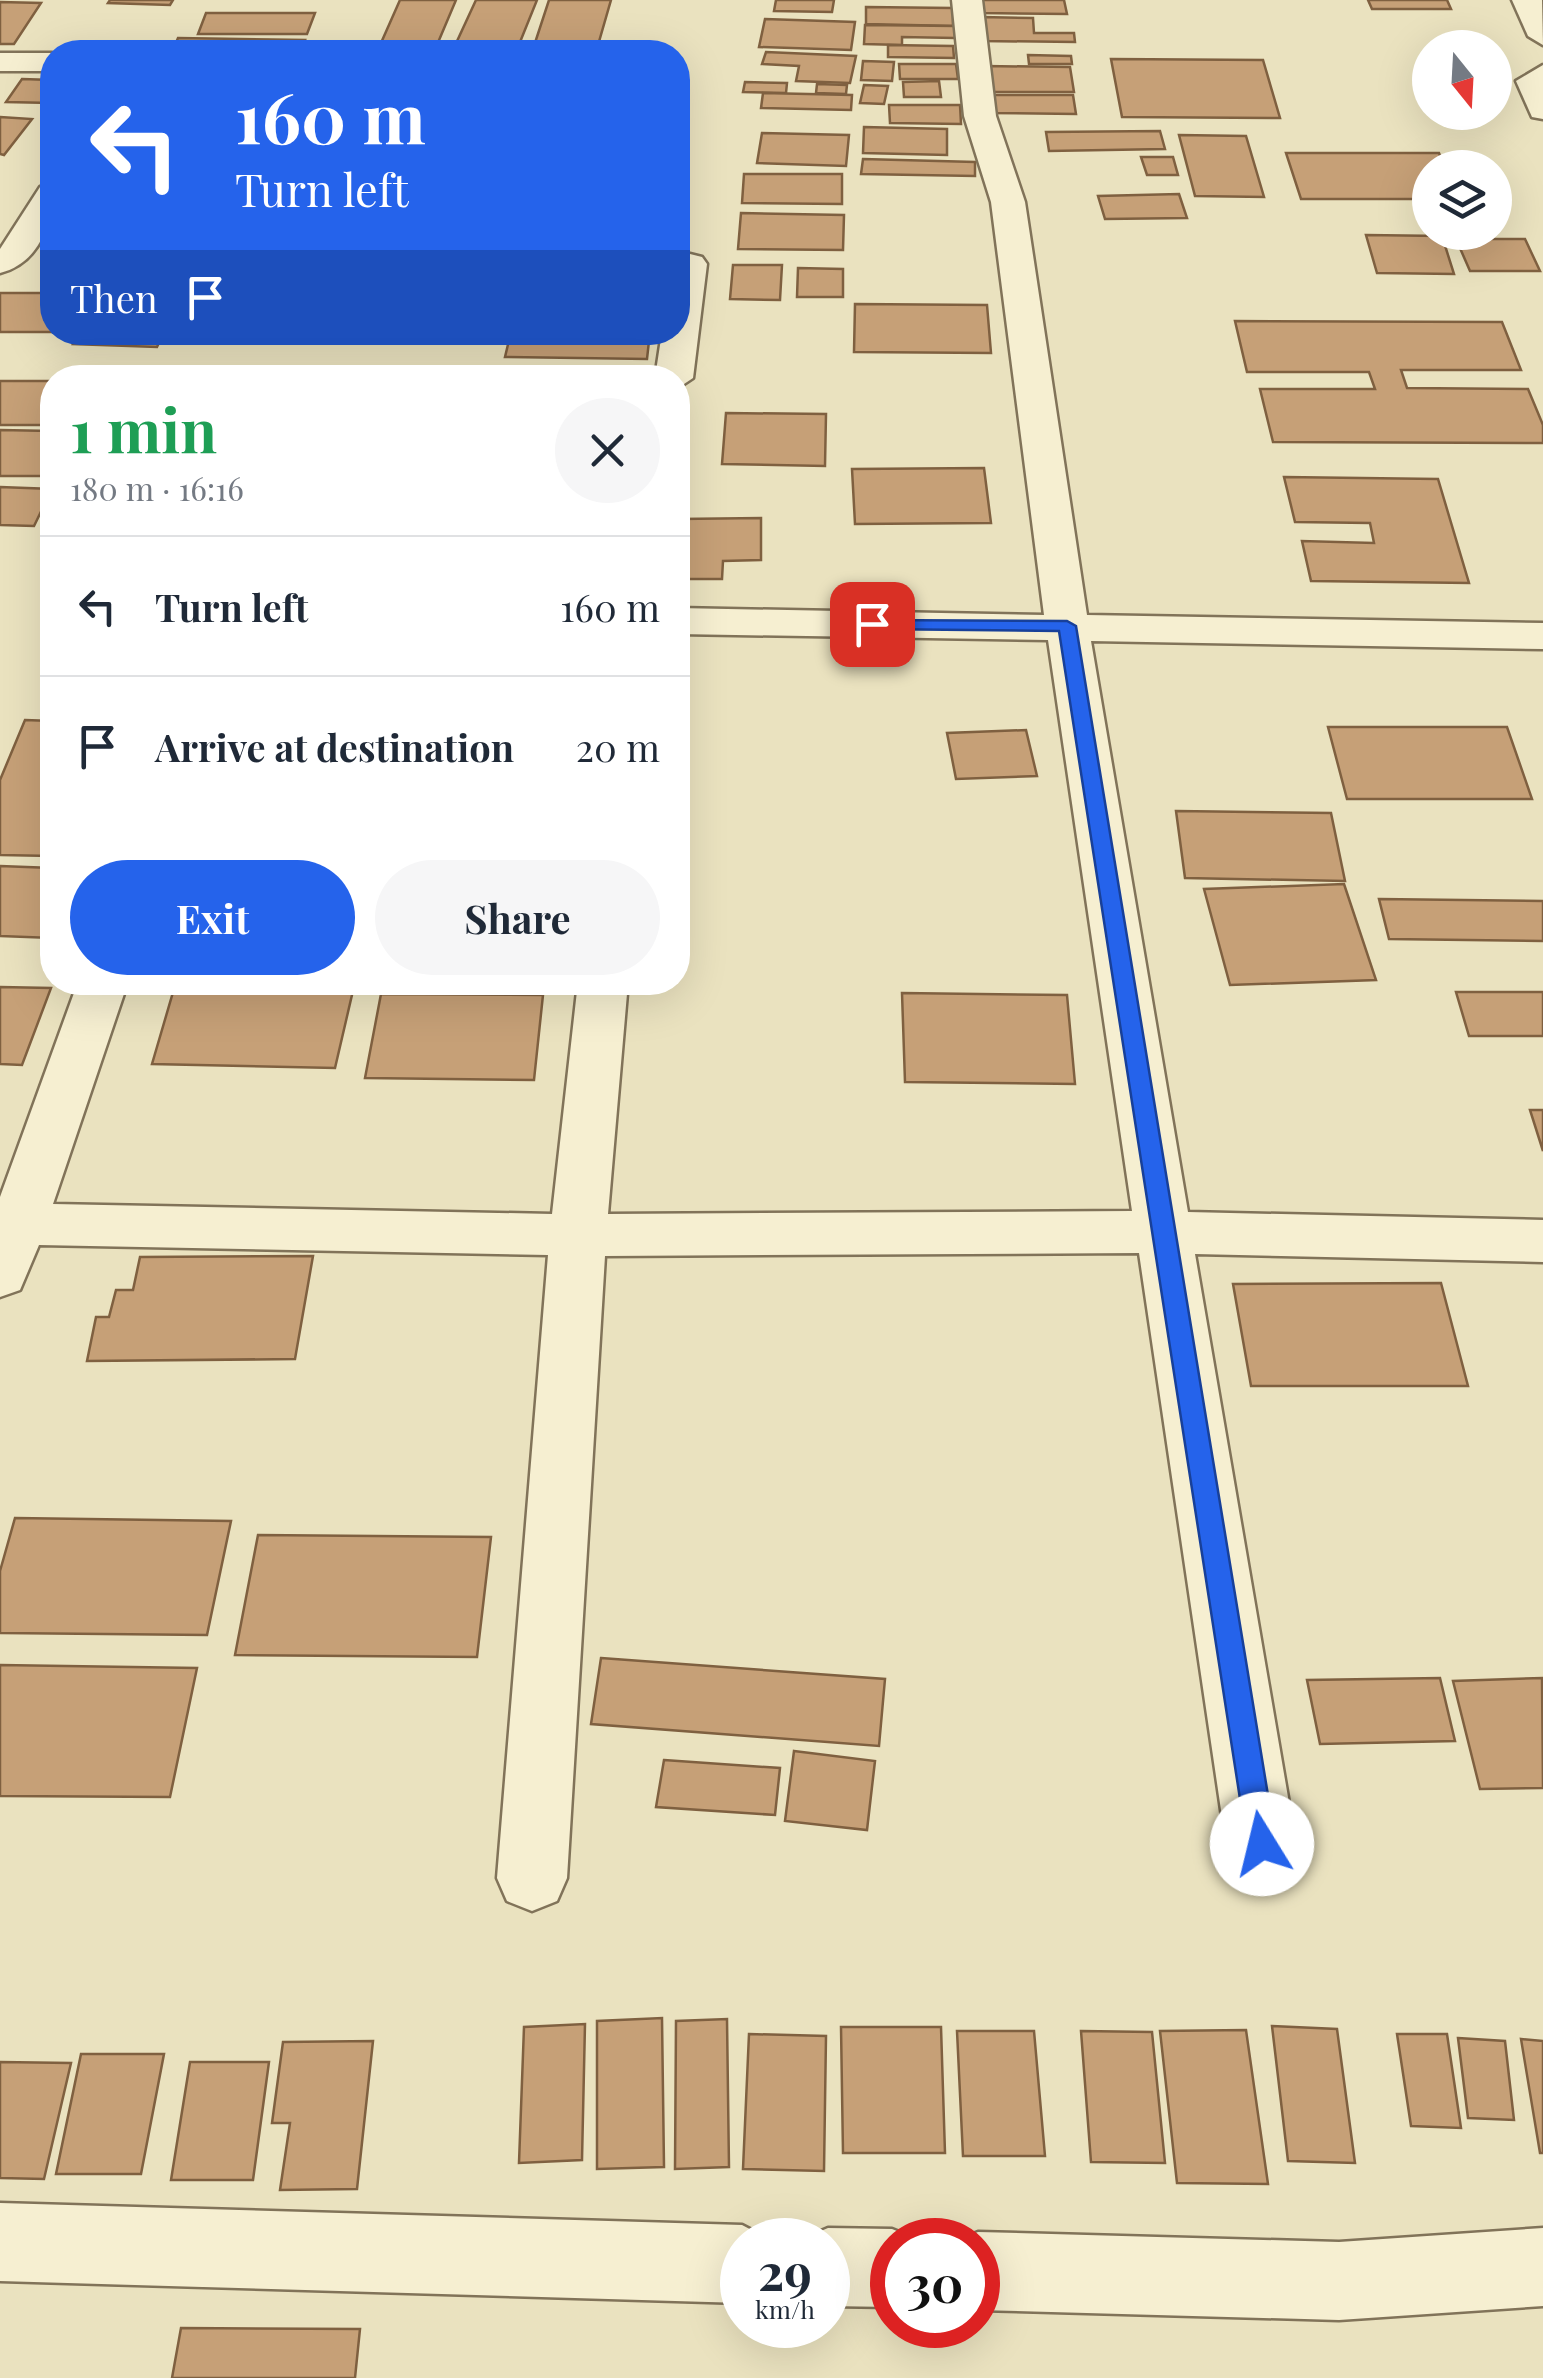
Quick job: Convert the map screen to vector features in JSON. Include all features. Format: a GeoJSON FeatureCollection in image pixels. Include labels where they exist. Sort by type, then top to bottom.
{"type":"FeatureCollection","features":[{"type":"Feature","properties":{"kind":"street"},"geometry":{"type":"LineString","coordinates":[[966,0],[980,116],[1008,202],[1067,626],[1262,1844]]}},
{"type":"Feature","properties":{"kind":"street"},"geometry":{"type":"LineString","coordinates":[[1527,0],[1543,36]]}},
{"type":"Feature","properties":{"kind":"street"},"geometry":{"type":"LineString","coordinates":[[0,62],[40,62]]}},
{"type":"Feature","properties":{"kind":"street"},"geometry":{"type":"LineString","coordinates":[[1543,74],[1532,82],[1543,110]]}},
{"type":"Feature","properties":{"kind":"street"},"geometry":{"type":"LineString","coordinates":[[0,263],[12,257],[40,213]]}},
{"type":"Feature","properties":{"kind":"street"},"geometry":{"type":"LineString","coordinates":[[690,622],[1067,626],[1541,642]]}},
{"type":"Feature","properties":{"kind":"street"},"geometry":{"type":"LineString","coordinates":[[97,995],[5,1242],[1165,1232],[1543,1241]]}},
{"type":"Feature","properties":{"kind":"street"},"geometry":{"type":"LineString","coordinates":[[532,1878],[578,1235],[602,995]]}},
{"type":"Feature","properties":{"kind":"street"},"geometry":{"type":"LineString","coordinates":[[0,2242],[720,2263]]}},
{"type":"Feature","properties":{"kind":"street"},"geometry":{"type":"LineString","coordinates":[[1000,2272],[1339,2281],[1543,2267]]}},
{"type":"Feature","properties":{"kind":"building"},"geometry":{"type":"Polygon","coordinates":[[[173,0],[170,5],[108,3],[173,0]]]}},
{"type":"Feature","properties":{"kind":"building"},"geometry":{"type":"Polygon","coordinates":[[[400,0],[456,0],[439,40],[382,40],[400,0]]]}},
{"type":"Feature","properties":{"kind":"building"},"geometry":{"type":"Polygon","coordinates":[[[476,0],[537,0],[521,40],[458,40],[476,0]]]}},
{"type":"Feature","properties":{"kind":"building"},"geometry":{"type":"Polygon","coordinates":[[[549,0],[611,0],[599,40],[536,40],[549,0]]]}},
{"type":"Feature","properties":{"kind":"building"},"geometry":{"type":"Polygon","coordinates":[[[776,0],[834,0],[832,12],[774,11],[776,0]]]}},
{"type":"Feature","properties":{"kind":"building"},"geometry":{"type":"Polygon","coordinates":[[[981,0],[1064,0],[1067,14],[982,13],[981,0]]]}},
{"type":"Feature","properties":{"kind":"building"},"geometry":{"type":"Polygon","coordinates":[[[1368,0],[1447,0],[1451,9],[1372,9],[1368,0]]]}},
{"type":"Feature","properties":{"kind":"building"},"geometry":{"type":"Polygon","coordinates":[[[0,2],[41,3],[14,44],[0,44],[0,2]]]}},
{"type":"Feature","properties":{"kind":"building"},"geometry":{"type":"Polygon","coordinates":[[[866,7],[953,8],[953,26],[866,24],[866,7]]]}},
{"type":"Feature","properties":{"kind":"building"},"geometry":{"type":"Polygon","coordinates":[[[206,13],[315,13],[307,34],[198,34],[206,13]]]}},
{"type":"Feature","properties":{"kind":"building"},"geometry":{"type":"Polygon","coordinates":[[[981,17],[1033,18],[1034,33],[1074,33],[1075,42],[981,41],[981,17]]]}},
{"type":"Feature","properties":{"kind":"building"},"geometry":{"type":"Polygon","coordinates":[[[765,19],[855,22],[851,50],[759,47],[765,19]]]}},
{"type":"Feature","properties":{"kind":"building"},"geometry":{"type":"Polygon","coordinates":[[[865,25],[955,26],[955,38],[902,37],[902,45],[864,44],[865,25]]]}},
{"type":"Feature","properties":{"kind":"building"},"geometry":{"type":"Polygon","coordinates":[[[178,38],[305,40],[177,40],[178,38]]]}},
{"type":"Feature","properties":{"kind":"building"},"geometry":{"type":"Polygon","coordinates":[[[888,45],[953,46],[954,58],[888,57],[888,45]]]}},
{"type":"Feature","properties":{"kind":"building"},"geometry":{"type":"Polygon","coordinates":[[[766,52],[856,56],[850,83],[796,81],[799,66],[762,64],[766,52]]]}},
{"type":"Feature","properties":{"kind":"building"},"geometry":{"type":"Polygon","coordinates":[[[1028,55],[1071,56],[1072,64],[1029,64],[1028,55]]]}},
{"type":"Feature","properties":{"kind":"building"},"geometry":{"type":"Polygon","coordinates":[[[1111,59],[1263,60],[1280,118],[1122,117],[1111,59]]]}},
{"type":"Feature","properties":{"kind":"building"},"geometry":{"type":"Polygon","coordinates":[[[863,61],[894,62],[892,81],[861,80],[863,61]]]}},
{"type":"Feature","properties":{"kind":"building"},"geometry":{"type":"Polygon","coordinates":[[[899,64],[956,64],[958,79],[900,79],[899,64]]]}},
{"type":"Feature","properties":{"kind":"building"},"geometry":{"type":"Polygon","coordinates":[[[984,66],[1070,67],[1074,92],[986,92],[984,66]]]}},
{"type":"Feature","properties":{"kind":"building"},"geometry":{"type":"Polygon","coordinates":[[[22,79],[40,80],[40,103],[6,102],[22,79]]]}},
{"type":"Feature","properties":{"kind":"building"},"geometry":{"type":"Polygon","coordinates":[[[939,81],[941,97],[904,97],[903,82],[939,81]]]}},
{"type":"Feature","properties":{"kind":"building"},"geometry":{"type":"Polygon","coordinates":[[[745,82],[787,83],[786,93],[743,92],[745,82]]]}},
{"type":"Feature","properties":{"kind":"building"},"geometry":{"type":"Polygon","coordinates":[[[817,84],[847,85],[846,94],[816,93],[817,84]]]}},
{"type":"Feature","properties":{"kind":"building"},"geometry":{"type":"Polygon","coordinates":[[[864,85],[888,86],[884,104],[860,103],[864,85]]]}},
{"type":"Feature","properties":{"kind":"building"},"geometry":{"type":"Polygon","coordinates":[[[763,93],[852,95],[851,110],[761,108],[763,93]]]}},
{"type":"Feature","properties":{"kind":"building"},"geometry":{"type":"Polygon","coordinates":[[[986,95],[1073,95],[1076,114],[987,113],[986,95]]]}},
{"type":"Feature","properties":{"kind":"building"},"geometry":{"type":"Polygon","coordinates":[[[889,105],[960,105],[961,124],[890,123],[889,105]]]}},
{"type":"Feature","properties":{"kind":"building"},"geometry":{"type":"Polygon","coordinates":[[[0,117],[32,119],[4,155],[0,154],[0,117]]]}},
{"type":"Feature","properties":{"kind":"building"},"geometry":{"type":"Polygon","coordinates":[[[864,127],[947,129],[947,155],[863,153],[864,127]]]}},
{"type":"Feature","properties":{"kind":"building"},"geometry":{"type":"Polygon","coordinates":[[[1160,131],[1165,149],[1049,151],[1046,132],[1160,131]]]}},
{"type":"Feature","properties":{"kind":"building"},"geometry":{"type":"Polygon","coordinates":[[[762,133],[849,135],[846,166],[757,163],[762,133]]]}},
{"type":"Feature","properties":{"kind":"building"},"geometry":{"type":"Polygon","coordinates":[[[1179,135],[1246,136],[1264,197],[1195,196],[1179,135]]]}},
{"type":"Feature","properties":{"kind":"building"},"geometry":{"type":"Polygon","coordinates":[[[1286,153],[1412,153],[1412,199],[1301,199],[1286,153]]]}},
{"type":"Feature","properties":{"kind":"building"},"geometry":{"type":"Polygon","coordinates":[[[1141,157],[1173,157],[1178,175],[1147,175],[1141,157]]]}},
{"type":"Feature","properties":{"kind":"building"},"geometry":{"type":"Polygon","coordinates":[[[863,159],[975,162],[975,176],[861,174],[863,159]]]}},
{"type":"Feature","properties":{"kind":"building"},"geometry":{"type":"Polygon","coordinates":[[[744,174],[842,174],[842,204],[742,203],[744,174]]]}},
{"type":"Feature","properties":{"kind":"building"},"geometry":{"type":"Polygon","coordinates":[[[1179,194],[1187,218],[1105,219],[1098,196],[1179,194]]]}},
{"type":"Feature","properties":{"kind":"building"},"geometry":{"type":"Polygon","coordinates":[[[741,213],[844,215],[843,250],[738,249],[741,213]]]}},
{"type":"Feature","properties":{"kind":"building"},"geometry":{"type":"Polygon","coordinates":[[[1366,235],[1412,236],[1412,250],[1446,250],[1454,274],[1377,273],[1366,235]]]}},
{"type":"Feature","properties":{"kind":"building"},"geometry":{"type":"Polygon","coordinates":[[[1512,239],[1525,239],[1540,271],[1470,271],[1461,250],[1512,250],[1512,239]]]}},
{"type":"Feature","properties":{"kind":"building"},"geometry":{"type":"Polygon","coordinates":[[[733,265],[782,265],[780,300],[730,299],[733,265]]]}},
{"type":"Feature","properties":{"kind":"building"},"geometry":{"type":"Polygon","coordinates":[[[798,268],[843,269],[843,297],[797,297],[798,268]]]}},
{"type":"Feature","properties":{"kind":"building"},"geometry":{"type":"Polygon","coordinates":[[[0,293],[40,293],[40,332],[0,332],[0,293]]]}},
{"type":"Feature","properties":{"kind":"building"},"geometry":{"type":"Polygon","coordinates":[[[855,304],[987,305],[991,353],[854,352],[855,304]]]}},
{"type":"Feature","properties":{"kind":"building"},"geometry":{"type":"Polygon","coordinates":[[[1235,321],[1502,322],[1521,370],[1401,370],[1407,388],[1528,389],[1543,425],[1543,443],[1273,442],[1260,389],[1375,389],[1369,372],[1247,372],[1235,321]]]}},
{"type":"Feature","properties":{"kind":"building"},"geometry":{"type":"Polygon","coordinates":[[[508,345],[649,345],[647,359],[505,357],[508,345]]]}},
{"type":"Feature","properties":{"kind":"building"},"geometry":{"type":"Polygon","coordinates":[[[0,381],[40,381],[40,425],[0,425],[0,381]]]}},
{"type":"Feature","properties":{"kind":"building"},"geometry":{"type":"Polygon","coordinates":[[[726,413],[826,414],[825,466],[722,464],[726,413]]]}},
{"type":"Feature","properties":{"kind":"building"},"geometry":{"type":"Polygon","coordinates":[[[0,430],[40,431],[40,476],[0,476],[0,430]]]}},
{"type":"Feature","properties":{"kind":"building"},"geometry":{"type":"Polygon","coordinates":[[[984,468],[991,523],[855,524],[852,469],[984,468]]]}},
{"type":"Feature","properties":{"kind":"building"},"geometry":{"type":"Polygon","coordinates":[[[1284,477],[1438,479],[1469,583],[1311,581],[1302,541],[1374,543],[1370,523],[1295,522],[1284,477]]]}},
{"type":"Feature","properties":{"kind":"building"},"geometry":{"type":"Polygon","coordinates":[[[0,487],[40,489],[40,514],[34,526],[0,525],[0,487]]]}},
{"type":"Feature","properties":{"kind":"building"},"geometry":{"type":"Polygon","coordinates":[[[761,518],[761,560],[723,561],[722,579],[690,579],[690,519],[761,518]]]}},
{"type":"Feature","properties":{"kind":"building"},"geometry":{"type":"Polygon","coordinates":[[[25,720],[40,721],[40,856],[0,855],[0,780],[25,720]]]}},
{"type":"Feature","properties":{"kind":"building"},"geometry":{"type":"Polygon","coordinates":[[[1328,727],[1507,727],[1532,799],[1347,799],[1328,727]]]}},
{"type":"Feature","properties":{"kind":"building"},"geometry":{"type":"Polygon","coordinates":[[[1026,730],[1037,776],[956,779],[947,733],[1026,730]]]}},
{"type":"Feature","properties":{"kind":"building"},"geometry":{"type":"Polygon","coordinates":[[[1176,811],[1331,813],[1345,881],[1185,878],[1176,811]]]}},
{"type":"Feature","properties":{"kind":"building"},"geometry":{"type":"Polygon","coordinates":[[[0,866],[40,868],[40,938],[0,936],[0,866]]]}},
{"type":"Feature","properties":{"kind":"building"},"geometry":{"type":"Polygon","coordinates":[[[1344,884],[1376,980],[1230,985],[1204,889],[1344,884]]]}},
{"type":"Feature","properties":{"kind":"building"},"geometry":{"type":"Polygon","coordinates":[[[1379,899],[1543,901],[1543,941],[1389,939],[1379,899]]]}},
{"type":"Feature","properties":{"kind":"building"},"geometry":{"type":"Polygon","coordinates":[[[0,987],[40,988],[40,995],[48,995],[22,1065],[0,1064],[0,987]]]}},
{"type":"Feature","properties":{"kind":"building"},"geometry":{"type":"Polygon","coordinates":[[[1456,992],[1543,992],[1543,1036],[1469,1036],[1456,992]]]}},
{"type":"Feature","properties":{"kind":"building"},"geometry":{"type":"Polygon","coordinates":[[[902,993],[1067,995],[1075,1084],[905,1082],[902,993]]]}},
{"type":"Feature","properties":{"kind":"building"},"geometry":{"type":"Polygon","coordinates":[[[172,995],[352,995],[335,1068],[152,1064],[172,995]]]}},
{"type":"Feature","properties":{"kind":"building"},"geometry":{"type":"Polygon","coordinates":[[[381,995],[543,995],[534,1080],[365,1078],[381,995]]]}},
{"type":"Feature","properties":{"kind":"building"},"geometry":{"type":"Polygon","coordinates":[[[1530,1110],[1543,1110],[1543,1151],[1530,1110]]]}},
{"type":"Feature","properties":{"kind":"building"},"geometry":{"type":"Polygon","coordinates":[[[313,1256],[295,1359],[87,1361],[96,1317],[109,1317],[116,1290],[133,1290],[140,1257],[313,1256]]]}},
{"type":"Feature","properties":{"kind":"building"},"geometry":{"type":"Polygon","coordinates":[[[1441,1283],[1468,1386],[1251,1386],[1233,1284],[1441,1283]]]}},
{"type":"Feature","properties":{"kind":"building"},"geometry":{"type":"Polygon","coordinates":[[[15,1518],[231,1521],[207,1635],[0,1633],[0,1571],[15,1518]]]}},
{"type":"Feature","properties":{"kind":"building"},"geometry":{"type":"Polygon","coordinates":[[[258,1535],[491,1537],[477,1657],[235,1655],[258,1535]]]}},
{"type":"Feature","properties":{"kind":"building"},"geometry":{"type":"Polygon","coordinates":[[[601,1658],[885,1679],[879,1746],[591,1724],[601,1658]]]}},
{"type":"Feature","properties":{"kind":"building"},"geometry":{"type":"Polygon","coordinates":[[[0,1665],[197,1668],[170,1797],[0,1796],[0,1665]]]}},
{"type":"Feature","properties":{"kind":"building"},"geometry":{"type":"Polygon","coordinates":[[[1440,1678],[1455,1741],[1320,1744],[1307,1680],[1440,1678]]]}},
{"type":"Feature","properties":{"kind":"building"},"geometry":{"type":"Polygon","coordinates":[[[1542,1678],[1543,1788],[1480,1789],[1453,1681],[1542,1678]]]}},
{"type":"Feature","properties":{"kind":"building"},"geometry":{"type":"Polygon","coordinates":[[[794,1751],[875,1761],[867,1830],[785,1821],[794,1751]]]}},
{"type":"Feature","properties":{"kind":"building"},"geometry":{"type":"Polygon","coordinates":[[[664,1760],[780,1768],[775,1815],[656,1807],[664,1760]]]}},
{"type":"Feature","properties":{"kind":"building"},"geometry":{"type":"Polygon","coordinates":[[[662,2018],[664,2167],[597,2169],[597,2021],[662,2018]]]}},
{"type":"Feature","properties":{"kind":"building"},"geometry":{"type":"Polygon","coordinates":[[[727,2019],[729,2167],[675,2169],[676,2021],[727,2019]]]}},
{"type":"Feature","properties":{"kind":"building"},"geometry":{"type":"Polygon","coordinates":[[[585,2024],[582,2160],[519,2163],[524,2027],[585,2024]]]}},
{"type":"Feature","properties":{"kind":"building"},"geometry":{"type":"Polygon","coordinates":[[[1272,2026],[1337,2029],[1355,2163],[1288,2161],[1272,2026]]]}},
{"type":"Feature","properties":{"kind":"building"},"geometry":{"type":"Polygon","coordinates":[[[841,2027],[941,2027],[945,2153],[843,2153],[841,2027]]]}},
{"type":"Feature","properties":{"kind":"building"},"geometry":{"type":"Polygon","coordinates":[[[1246,2030],[1268,2184],[1177,2183],[1160,2031],[1246,2030]]]}},
{"type":"Feature","properties":{"kind":"building"},"geometry":{"type":"Polygon","coordinates":[[[957,2031],[1034,2031],[1045,2156],[963,2156],[957,2031]]]}},
{"type":"Feature","properties":{"kind":"building"},"geometry":{"type":"Polygon","coordinates":[[[1081,2031],[1152,2032],[1165,2163],[1091,2162],[1081,2031]]]}},
{"type":"Feature","properties":{"kind":"building"},"geometry":{"type":"Polygon","coordinates":[[[749,2034],[826,2036],[824,2171],[743,2169],[749,2034]]]}},
{"type":"Feature","properties":{"kind":"building"},"geometry":{"type":"Polygon","coordinates":[[[1397,2034],[1447,2034],[1461,2128],[1411,2126],[1397,2034]]]}},
{"type":"Feature","properties":{"kind":"building"},"geometry":{"type":"Polygon","coordinates":[[[1458,2038],[1505,2041],[1514,2120],[1468,2118],[1458,2038]]]}},
{"type":"Feature","properties":{"kind":"building"},"geometry":{"type":"Polygon","coordinates":[[[1521,2039],[1543,2041],[1543,2153],[1540,2153],[1521,2039]]]}},
{"type":"Feature","properties":{"kind":"building"},"geometry":{"type":"Polygon","coordinates":[[[373,2041],[357,2189],[280,2190],[290,2123],[272,2123],[283,2042],[373,2041]]]}},
{"type":"Feature","properties":{"kind":"building"},"geometry":{"type":"Polygon","coordinates":[[[81,2054],[164,2054],[141,2174],[56,2174],[81,2054]]]}},
{"type":"Feature","properties":{"kind":"building"},"geometry":{"type":"Polygon","coordinates":[[[0,2062],[71,2063],[44,2179],[0,2178],[0,2062]]]}},
{"type":"Feature","properties":{"kind":"building"},"geometry":{"type":"Polygon","coordinates":[[[190,2062],[269,2062],[253,2180],[171,2180],[190,2062]]]}},
{"type":"Feature","properties":{"kind":"building"},"geometry":{"type":"Polygon","coordinates":[[[181,2328],[360,2329],[355,2378],[172,2378],[181,2328]]]}},
{"type":"Feature","properties":{"kind":"route"},"geometry":{"type":"LineString","coordinates":[[872,624],[1067,626],[1262,1844]]}}]}
